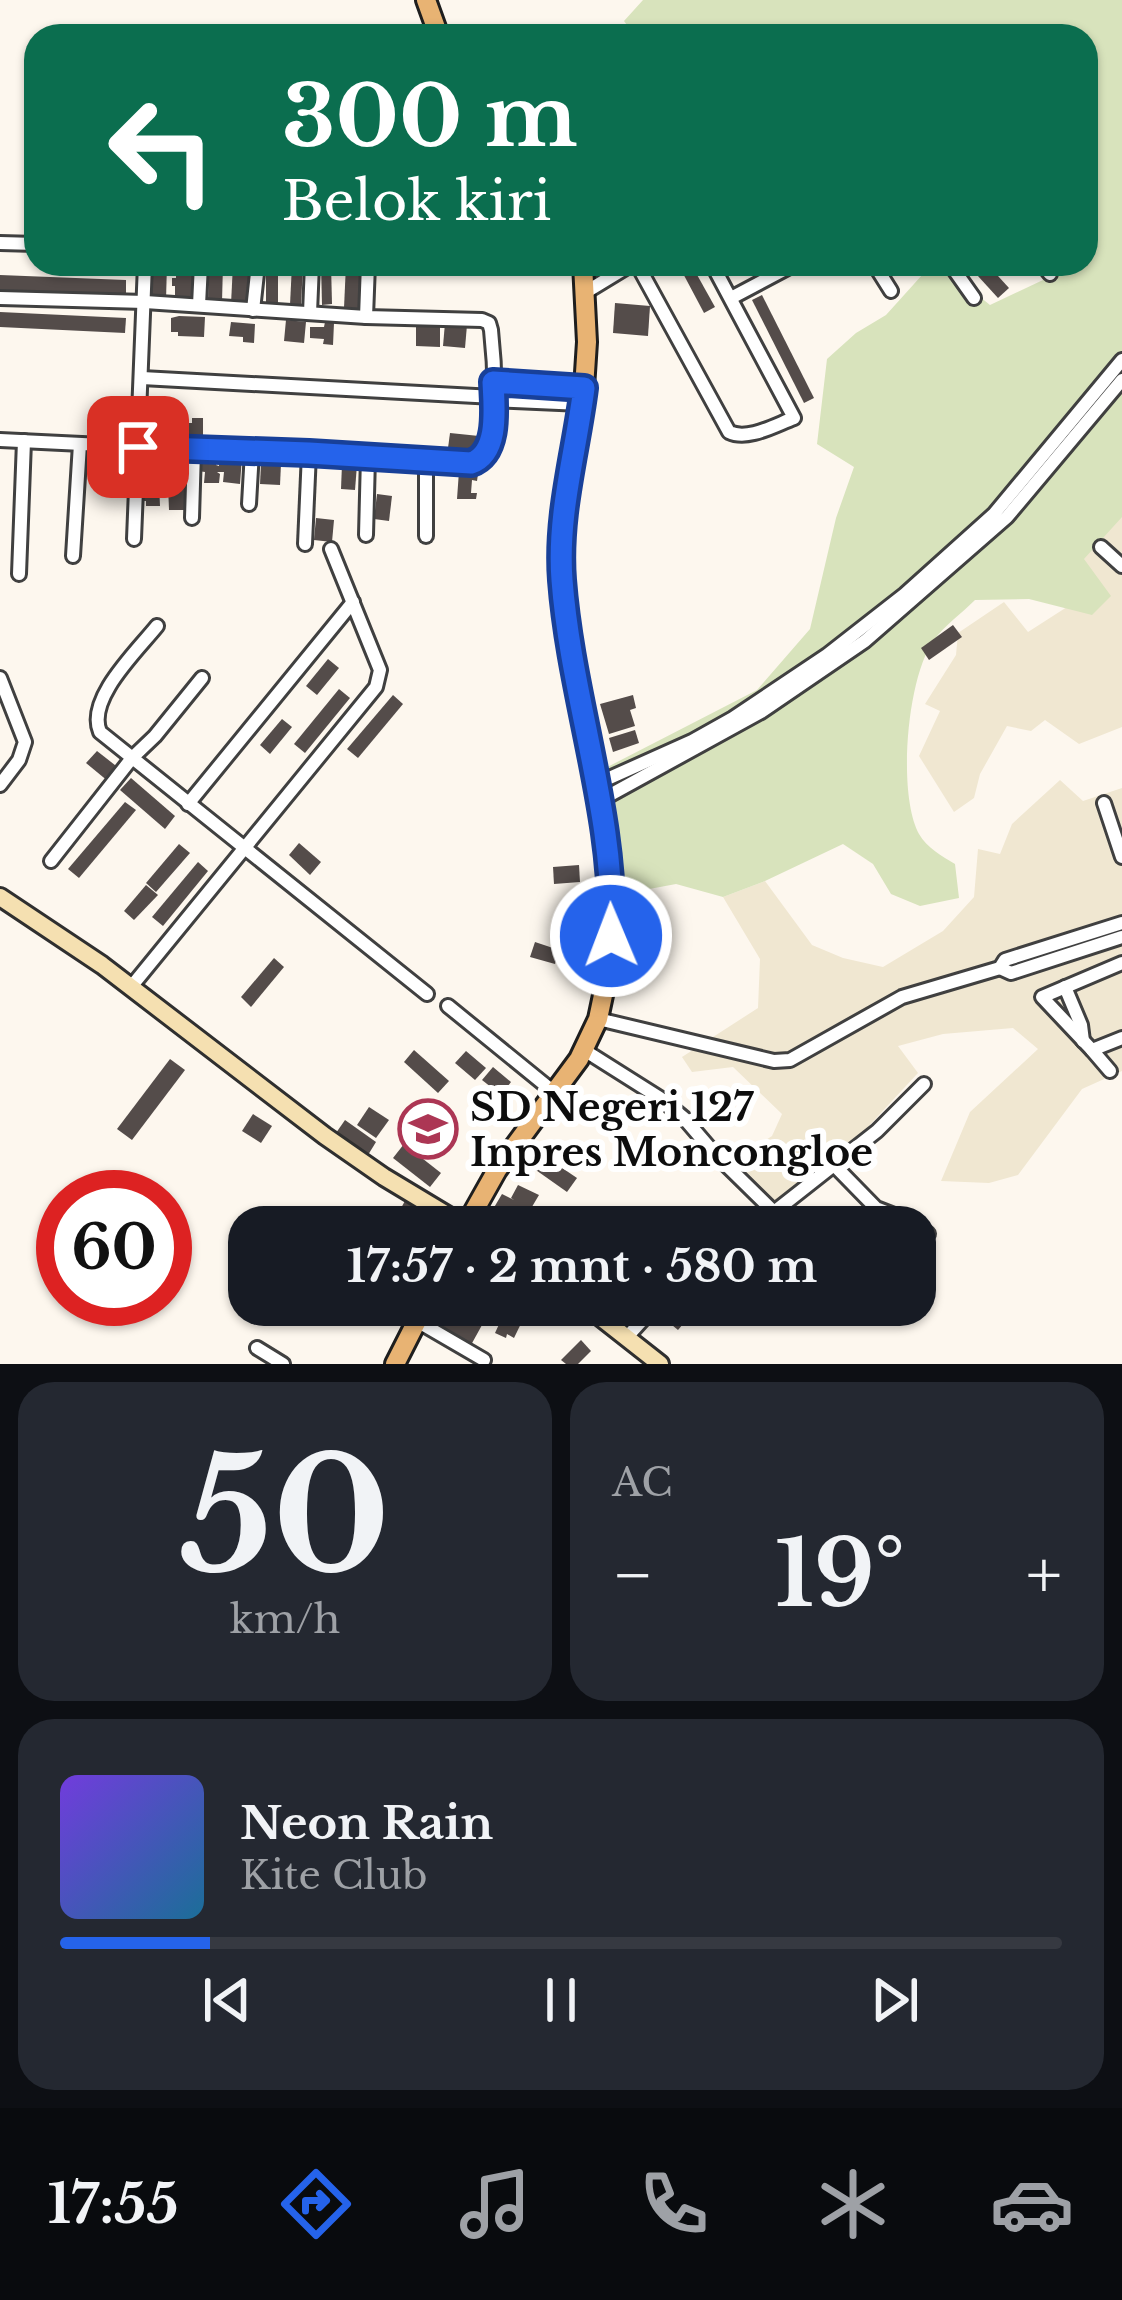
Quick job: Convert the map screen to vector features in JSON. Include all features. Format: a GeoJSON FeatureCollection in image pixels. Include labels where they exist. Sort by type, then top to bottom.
{"type":"FeatureCollection","features":[{"type":"Feature","properties":{"kind":"main road"},"geometry":{"type":"LineString","coordinates":[[477,1206],[496,1170],[584,1050],[598,1019],[606,982],[612,910],[607,854],[561,574],[563,512],[583,396],[584,276]]}},
{"type":"Feature","properties":{"kind":"main road"},"geometry":{"type":"LineString","coordinates":[[395,1364],[414,1326]]}},
{"type":"Feature","properties":{"kind":"street"},"geometry":{"type":"LineString","coordinates":[[134,539],[145,276]]}},
{"type":"Feature","properties":{"kind":"street"},"geometry":{"type":"LineString","coordinates":[[199,305],[200,276]]}},
{"type":"Feature","properties":{"kind":"street"},"geometry":{"type":"LineString","coordinates":[[253,310],[256,276]]}},
{"type":"Feature","properties":{"kind":"street"},"geometry":{"type":"LineString","coordinates":[[310,313],[311,276]]}},
{"type":"Feature","properties":{"kind":"street"},"geometry":{"type":"LineString","coordinates":[[366,317],[368,276]]}},
{"type":"Feature","properties":{"kind":"street"},"geometry":{"type":"LineString","coordinates":[[586,292],[613,276]]}},
{"type":"Feature","properties":{"kind":"street"},"geometry":{"type":"LineString","coordinates":[[641,276],[729,432],[737,436],[794,418],[719,276]]}},
{"type":"Feature","properties":{"kind":"street"},"geometry":{"type":"LineString","coordinates":[[731,298],[772,276]]}},
{"type":"Feature","properties":{"kind":"street"},"geometry":{"type":"LineString","coordinates":[[881,276],[890,291]]}},
{"type":"Feature","properties":{"kind":"street"},"geometry":{"type":"LineString","coordinates":[[958,276],[974,298]]}},
{"type":"Feature","properties":{"kind":"street"},"geometry":{"type":"LineString","coordinates":[[0,298],[474,320],[488,323],[492,337],[494,393],[489,447],[481,459],[471,463],[0,440]]}},
{"type":"Feature","properties":{"kind":"street"},"geometry":{"type":"LineString","coordinates":[[597,793],[733,718],[827,655],[905,594],[994,514],[1122,359]]}},
{"type":"Feature","properties":{"kind":"street"},"geometry":{"type":"LineString","coordinates":[[142,378],[583,396]]}},
{"type":"Feature","properties":{"kind":"street"},"geometry":{"type":"LineString","coordinates":[[597,793],[761,712],[865,641],[1007,517],[1122,380]]}},
{"type":"Feature","properties":{"kind":"street"},"geometry":{"type":"LineString","coordinates":[[19,574],[24,441]]}},
{"type":"Feature","properties":{"kind":"street"},"geometry":{"type":"LineString","coordinates":[[73,556],[80,444]]}},
{"type":"Feature","properties":{"kind":"street"},"geometry":{"type":"LineString","coordinates":[[192,518],[194,450]]}},
{"type":"Feature","properties":{"kind":"street"},"geometry":{"type":"LineString","coordinates":[[249,504],[252,451]]}},
{"type":"Feature","properties":{"kind":"street"},"geometry":{"type":"LineString","coordinates":[[305,544],[309,453]]}},
{"type":"Feature","properties":{"kind":"street"},"geometry":{"type":"LineString","coordinates":[[366,535],[368,457]]}},
{"type":"Feature","properties":{"kind":"street"},"geometry":{"type":"LineString","coordinates":[[426,459],[426,536]]}},
{"type":"Feature","properties":{"kind":"street"},"geometry":{"type":"LineString","coordinates":[[1101,547],[1122,566]]}},
{"type":"Feature","properties":{"kind":"street"},"geometry":{"type":"LineString","coordinates":[[131,987],[376,687],[380,670],[331,549]]}},
{"type":"Feature","properties":{"kind":"street"},"geometry":{"type":"LineString","coordinates":[[188,804],[353,602]]}},
{"type":"Feature","properties":{"kind":"street"},"geometry":{"type":"LineString","coordinates":[[157,626],[107,688],[97,711],[100,732],[427,994]]}},
{"type":"Feature","properties":{"kind":"street"},"geometry":{"type":"LineString","coordinates":[[0,678],[25,742],[19,760],[0,785]]}},
{"type":"Feature","properties":{"kind":"street"},"geometry":{"type":"LineString","coordinates":[[51,861],[202,678]]}},
{"type":"Feature","properties":{"kind":"street"},"geometry":{"type":"LineString","coordinates":[[1104,803],[1122,857]]}},
{"type":"Feature","properties":{"kind":"street"},"geometry":{"type":"LineString","coordinates":[[0,897],[131,987],[325,1136],[432,1206]]}},
{"type":"Feature","properties":{"kind":"street"},"geometry":{"type":"LineString","coordinates":[[1000,968],[1005,960],[1122,923]]}},
{"type":"Feature","properties":{"kind":"street"},"geometry":{"type":"LineString","coordinates":[[598,1019],[774,1061],[790,1060],[902,997],[1000,968],[1011,973],[1122,937]]}},
{"type":"Feature","properties":{"kind":"street"},"geometry":{"type":"LineString","coordinates":[[1110,1071],[1042,997],[1122,963]]}},
{"type":"Feature","properties":{"kind":"street"},"geometry":{"type":"LineString","coordinates":[[1065,987],[1088,1045]]}},
{"type":"Feature","properties":{"kind":"street"},"geometry":{"type":"LineString","coordinates":[[448,1006],[555,1093]]}},
{"type":"Feature","properties":{"kind":"street"},"geometry":{"type":"LineString","coordinates":[[1088,1045],[1122,1038]]}},
{"type":"Feature","properties":{"kind":"street"},"geometry":{"type":"LineString","coordinates":[[584,1050],[684,1118],[767,1206]]}},
{"type":"Feature","properties":{"kind":"street"},"geometry":{"type":"LineString","coordinates":[[783,1206],[877,1130],[924,1084]]}},
{"type":"Feature","properties":{"kind":"street"},"geometry":{"type":"LineString","coordinates":[[834,1165],[874,1206]]}},
{"type":"Feature","properties":{"kind":"street"},"geometry":{"type":"LineString","coordinates":[[438,1326],[484,1360]]}},
{"type":"Feature","properties":{"kind":"street"},"geometry":{"type":"LineString","coordinates":[[613,1326],[660,1364]]}},
{"type":"Feature","properties":{"kind":"street"},"geometry":{"type":"LineString","coordinates":[[627,1337],[637,1326]]}},
{"type":"Feature","properties":{"kind":"street"},"geometry":{"type":"LineString","coordinates":[[257,1348],[283,1364]]}},
{"type":"Feature","properties":{"kind":"shaded area"},"geometry":{"type":"Polygon","coordinates":[[[1122,511],[1122,727],[1079,744],[1045,720],[1031,731],[1007,726],[980,774],[974,798],[954,812],[919,756],[940,711],[925,704],[956,655],[958,633],[1004,602],[1028,632],[1095,589],[1067,560],[1122,511]]]}},
{"type":"Feature","properties":{"kind":"shaded area"},"geometry":{"type":"Polygon","coordinates":[[[1060,780],[1083,801],[1122,788],[1122,1071],[1082,1089],[1018,1175],[989,1183],[941,1181],[970,1112],[1038,1049],[1013,1028],[943,1034],[898,1046],[918,1073],[814,1177],[765,1206],[726,1166],[772,1136],[782,1114],[733,1067],[692,1072],[682,1057],[758,1008],[760,959],[723,897],[765,881],[812,945],[883,967],[943,931],[974,897],[978,849],[1000,854],[1012,824],[1060,780]]]}},
{"type":"Feature","properties":{"kind":"green space"},"geometry":{"type":"Polygon","coordinates":[[[643,0],[1122,0],[1122,517],[1084,559],[1111,596],[1092,615],[1029,599],[975,600],[938,635],[925,657],[908,736],[908,792],[919,834],[930,848],[955,864],[959,898],[920,906],[891,894],[873,864],[843,844],[723,897],[676,884],[612,896],[588,777],[757,690],[810,629],[836,518],[854,467],[817,444],[827,359],[886,315],[921,276],[954,276],[990,305],[1052,276],[1098,276],[1098,24],[624,21],[643,0]]]}},
{"type":"Feature","properties":{"kind":"building"},"geometry":{"type":"Polygon","coordinates":[[[0,275],[126,280],[126,295],[0,290],[0,275]]]}},
{"type":"Feature","properties":{"kind":"building"},"geometry":{"type":"Polygon","coordinates":[[[152,276],[167,276],[166,300],[151,299],[152,276]]]}},
{"type":"Feature","properties":{"kind":"building"},"geometry":{"type":"Polygon","coordinates":[[[192,276],[192,299],[175,299],[172,278],[192,276]]]}},
{"type":"Feature","properties":{"kind":"building"},"geometry":{"type":"Polygon","coordinates":[[[209,276],[223,276],[222,302],[208,302],[209,276]]]}},
{"type":"Feature","properties":{"kind":"building"},"geometry":{"type":"Polygon","coordinates":[[[232,276],[250,276],[249,304],[231,304],[232,276]]]}},
{"type":"Feature","properties":{"kind":"building"},"geometry":{"type":"Polygon","coordinates":[[[266,276],[278,276],[278,306],[266,306],[266,276]]]}},
{"type":"Feature","properties":{"kind":"building"},"geometry":{"type":"Polygon","coordinates":[[[291,276],[302,276],[301,306],[290,305],[291,276]]]}},
{"type":"Feature","properties":{"kind":"building"},"geometry":{"type":"Polygon","coordinates":[[[321,276],[331,276],[332,304],[322,305],[321,276]]]}},
{"type":"Feature","properties":{"kind":"building"},"geometry":{"type":"Polygon","coordinates":[[[345,276],[363,276],[362,309],[344,308],[345,276]]]}},
{"type":"Feature","properties":{"kind":"building"},"geometry":{"type":"Polygon","coordinates":[[[684,276],[698,276],[715,307],[704,313],[684,276]]]}},
{"type":"Feature","properties":{"kind":"building"},"geometry":{"type":"Polygon","coordinates":[[[978,276],[998,276],[1009,288],[998,298],[978,276]]]}},
{"type":"Feature","properties":{"kind":"building"},"geometry":{"type":"Polygon","coordinates":[[[762,295],[814,398],[804,403],[752,300],[762,295]]]}},
{"type":"Feature","properties":{"kind":"building"},"geometry":{"type":"Polygon","coordinates":[[[615,303],[650,306],[648,336],[613,333],[615,303]]]}},
{"type":"Feature","properties":{"kind":"building"},"geometry":{"type":"Polygon","coordinates":[[[0,312],[126,318],[125,333],[0,327],[0,312]]]}},
{"type":"Feature","properties":{"kind":"building"},"geometry":{"type":"Polygon","coordinates":[[[205,317],[204,337],[171,332],[171,318],[205,317]]]}},
{"type":"Feature","properties":{"kind":"building"},"geometry":{"type":"Polygon","coordinates":[[[286,320],[306,322],[304,343],[284,341],[286,320]]]}},
{"type":"Feature","properties":{"kind":"building"},"geometry":{"type":"Polygon","coordinates":[[[231,322],[255,324],[254,343],[229,336],[231,322]]]}},
{"type":"Feature","properties":{"kind":"building"},"geometry":{"type":"Polygon","coordinates":[[[325,322],[334,323],[333,345],[310,338],[310,327],[324,327],[325,322]]]}},
{"type":"Feature","properties":{"kind":"building"},"geometry":{"type":"Polygon","coordinates":[[[445,323],[467,325],[465,348],[443,346],[445,323]]]}},
{"type":"Feature","properties":{"kind":"building"},"geometry":{"type":"Polygon","coordinates":[[[416,325],[440,325],[440,347],[416,346],[416,325]]]}},
{"type":"Feature","properties":{"kind":"building"},"geometry":{"type":"Polygon","coordinates":[[[192,418],[203,418],[203,443],[180,437],[181,423],[192,423],[192,418]]]}},
{"type":"Feature","properties":{"kind":"building"},"geometry":{"type":"Polygon","coordinates":[[[450,433],[479,436],[477,451],[448,448],[450,433]]]}},
{"type":"Feature","properties":{"kind":"building"},"geometry":{"type":"Polygon","coordinates":[[[219,455],[242,457],[240,484],[223,482],[224,472],[217,472],[219,483],[204,483],[205,472],[198,471],[200,458],[217,460],[219,466],[219,455]]]}},
{"type":"Feature","properties":{"kind":"building"},"geometry":{"type":"Polygon","coordinates":[[[261,463],[281,464],[280,485],[260,484],[261,463]]]}},
{"type":"Feature","properties":{"kind":"building"},"geometry":{"type":"Polygon","coordinates":[[[342,464],[357,465],[355,490],[341,489],[342,464]]]}},
{"type":"Feature","properties":{"kind":"building"},"geometry":{"type":"Polygon","coordinates":[[[459,471],[478,474],[477,481],[472,480],[471,493],[477,493],[476,499],[457,499],[459,471]]]}},
{"type":"Feature","properties":{"kind":"building"},"geometry":{"type":"Polygon","coordinates":[[[145,483],[159,483],[160,506],[146,506],[142,501],[145,483]]]}},
{"type":"Feature","properties":{"kind":"building"},"geometry":{"type":"Polygon","coordinates":[[[184,484],[184,510],[169,510],[168,485],[184,484]]]}},
{"type":"Feature","properties":{"kind":"building"},"geometry":{"type":"Polygon","coordinates":[[[377,494],[392,496],[389,521],[374,519],[377,494]]]}},
{"type":"Feature","properties":{"kind":"building"},"geometry":{"type":"Polygon","coordinates":[[[316,518],[334,520],[332,542],[314,540],[316,518]]]}},
{"type":"Feature","properties":{"kind":"building"},"geometry":{"type":"Polygon","coordinates":[[[953,625],[962,637],[929,660],[921,648],[953,625]]]}},
{"type":"Feature","properties":{"kind":"building"},"geometry":{"type":"Polygon","coordinates":[[[328,659],[339,668],[317,695],[306,686],[328,659]]]}},
{"type":"Feature","properties":{"kind":"building"},"geometry":{"type":"Polygon","coordinates":[[[339,689],[350,698],[305,753],[294,744],[339,689]]]}},
{"type":"Feature","properties":{"kind":"building"},"geometry":{"type":"Polygon","coordinates":[[[393,695],[403,704],[358,758],[347,749],[393,695]]]}},
{"type":"Feature","properties":{"kind":"building"},"geometry":{"type":"Polygon","coordinates":[[[633,695],[636,708],[630,710],[635,726],[609,734],[600,704],[633,695]]]}},
{"type":"Feature","properties":{"kind":"building"},"geometry":{"type":"Polygon","coordinates":[[[282,719],[292,727],[270,754],[260,745],[282,719]]]}},
{"type":"Feature","properties":{"kind":"building"},"geometry":{"type":"Polygon","coordinates":[[[635,730],[639,743],[613,752],[609,738],[635,730]]]}},
{"type":"Feature","properties":{"kind":"building"},"geometry":{"type":"Polygon","coordinates":[[[97,751],[120,769],[109,782],[86,763],[97,751]]]}},
{"type":"Feature","properties":{"kind":"building"},"geometry":{"type":"Polygon","coordinates":[[[131,778],[175,816],[165,829],[120,790],[131,778]]]}},
{"type":"Feature","properties":{"kind":"building"},"geometry":{"type":"Polygon","coordinates":[[[125,802],[136,810],[79,878],[68,869],[125,802]]]}},
{"type":"Feature","properties":{"kind":"building"},"geometry":{"type":"Polygon","coordinates":[[[299,843],[321,862],[310,875],[289,855],[299,843]]]}},
{"type":"Feature","properties":{"kind":"building"},"geometry":{"type":"Polygon","coordinates":[[[179,844],[190,853],[156,892],[146,883],[179,844]]]}},
{"type":"Feature","properties":{"kind":"building"},"geometry":{"type":"Polygon","coordinates":[[[198,862],[208,871],[163,926],[152,917],[198,862]]]}},
{"type":"Feature","properties":{"kind":"building"},"geometry":{"type":"Polygon","coordinates":[[[579,865],[580,882],[554,884],[553,867],[579,865]]]}},
{"type":"Feature","properties":{"kind":"building"},"geometry":{"type":"Polygon","coordinates":[[[146,885],[158,895],[134,920],[124,911],[146,885]]]}},
{"type":"Feature","properties":{"kind":"building"},"geometry":{"type":"Polygon","coordinates":[[[535,942],[559,950],[555,964],[530,957],[535,942]]]}},
{"type":"Feature","properties":{"kind":"building"},"geometry":{"type":"Polygon","coordinates":[[[274,958],[284,967],[251,1007],[241,997],[274,958]]]}},
{"type":"Feature","properties":{"kind":"building"},"geometry":{"type":"Polygon","coordinates":[[[414,1050],[449,1081],[438,1093],[404,1062],[414,1050]]]}},
{"type":"Feature","properties":{"kind":"building"},"geometry":{"type":"Polygon","coordinates":[[[466,1051],[486,1068],[475,1080],[455,1063],[466,1051]]]}},
{"type":"Feature","properties":{"kind":"building"},"geometry":{"type":"Polygon","coordinates":[[[170,1059],[185,1070],[132,1140],[117,1129],[170,1059]]]}},
{"type":"Feature","properties":{"kind":"building"},"geometry":{"type":"Polygon","coordinates":[[[493,1067],[511,1082],[501,1095],[482,1080],[493,1067]]]}},
{"type":"Feature","properties":{"kind":"building"},"geometry":{"type":"Polygon","coordinates":[[[438,1102],[448,1108],[420,1149],[410,1142],[438,1102]]]}},
{"type":"Feature","properties":{"kind":"building"},"geometry":{"type":"Polygon","coordinates":[[[369,1107],[389,1120],[376,1138],[357,1125],[369,1107]]]}},
{"type":"Feature","properties":{"kind":"building"},"geometry":{"type":"Polygon","coordinates":[[[253,1114],[272,1126],[261,1143],[242,1131],[253,1114]]]}},
{"type":"Feature","properties":{"kind":"building"},"geometry":{"type":"Polygon","coordinates":[[[345,1120],[376,1142],[368,1155],[336,1133],[345,1120]]]}},
{"type":"Feature","properties":{"kind":"building"},"geometry":{"type":"Polygon","coordinates":[[[404,1144],[441,1173],[430,1187],[393,1158],[404,1144]]]}},
{"type":"Feature","properties":{"kind":"building"},"geometry":{"type":"Polygon","coordinates":[[[543,1155],[577,1178],[567,1192],[533,1168],[543,1155]]]}},
{"type":"Feature","properties":{"kind":"building"},"geometry":{"type":"Polygon","coordinates":[[[518,1185],[539,1195],[532,1206],[495,1206],[502,1194],[514,1200],[518,1185]]]}},
{"type":"Feature","properties":{"kind":"building"},"geometry":{"type":"Polygon","coordinates":[[[407,1197],[422,1205],[421,1206],[402,1206],[407,1197]]]}},
{"type":"Feature","properties":{"kind":"building"},"geometry":{"type":"Polygon","coordinates":[[[438,1326],[481,1326],[471,1345],[438,1326]]]}},
{"type":"Feature","properties":{"kind":"building"},"geometry":{"type":"Polygon","coordinates":[[[498,1326],[520,1326],[514,1338],[495,1333],[498,1326]]]}},
{"type":"Feature","properties":{"kind":"building"},"geometry":{"type":"Polygon","coordinates":[[[581,1340],[591,1351],[578,1364],[566,1364],[561,1360],[581,1340]]]}},
{"type":"Feature","properties":{"kind":"place","name":"SD Negeri 127 Inpres Moncongloe"},"geometry":{"type":"Point","coordinates":[428,1129]}},
{"type":"Feature","properties":{"kind":"route"},"geometry":{"type":"LineString","coordinates":[[138,447],[471,463],[481,459],[489,447],[493,382],[584,388],[563,512],[561,574],[607,854],[611,936]]}}]}
